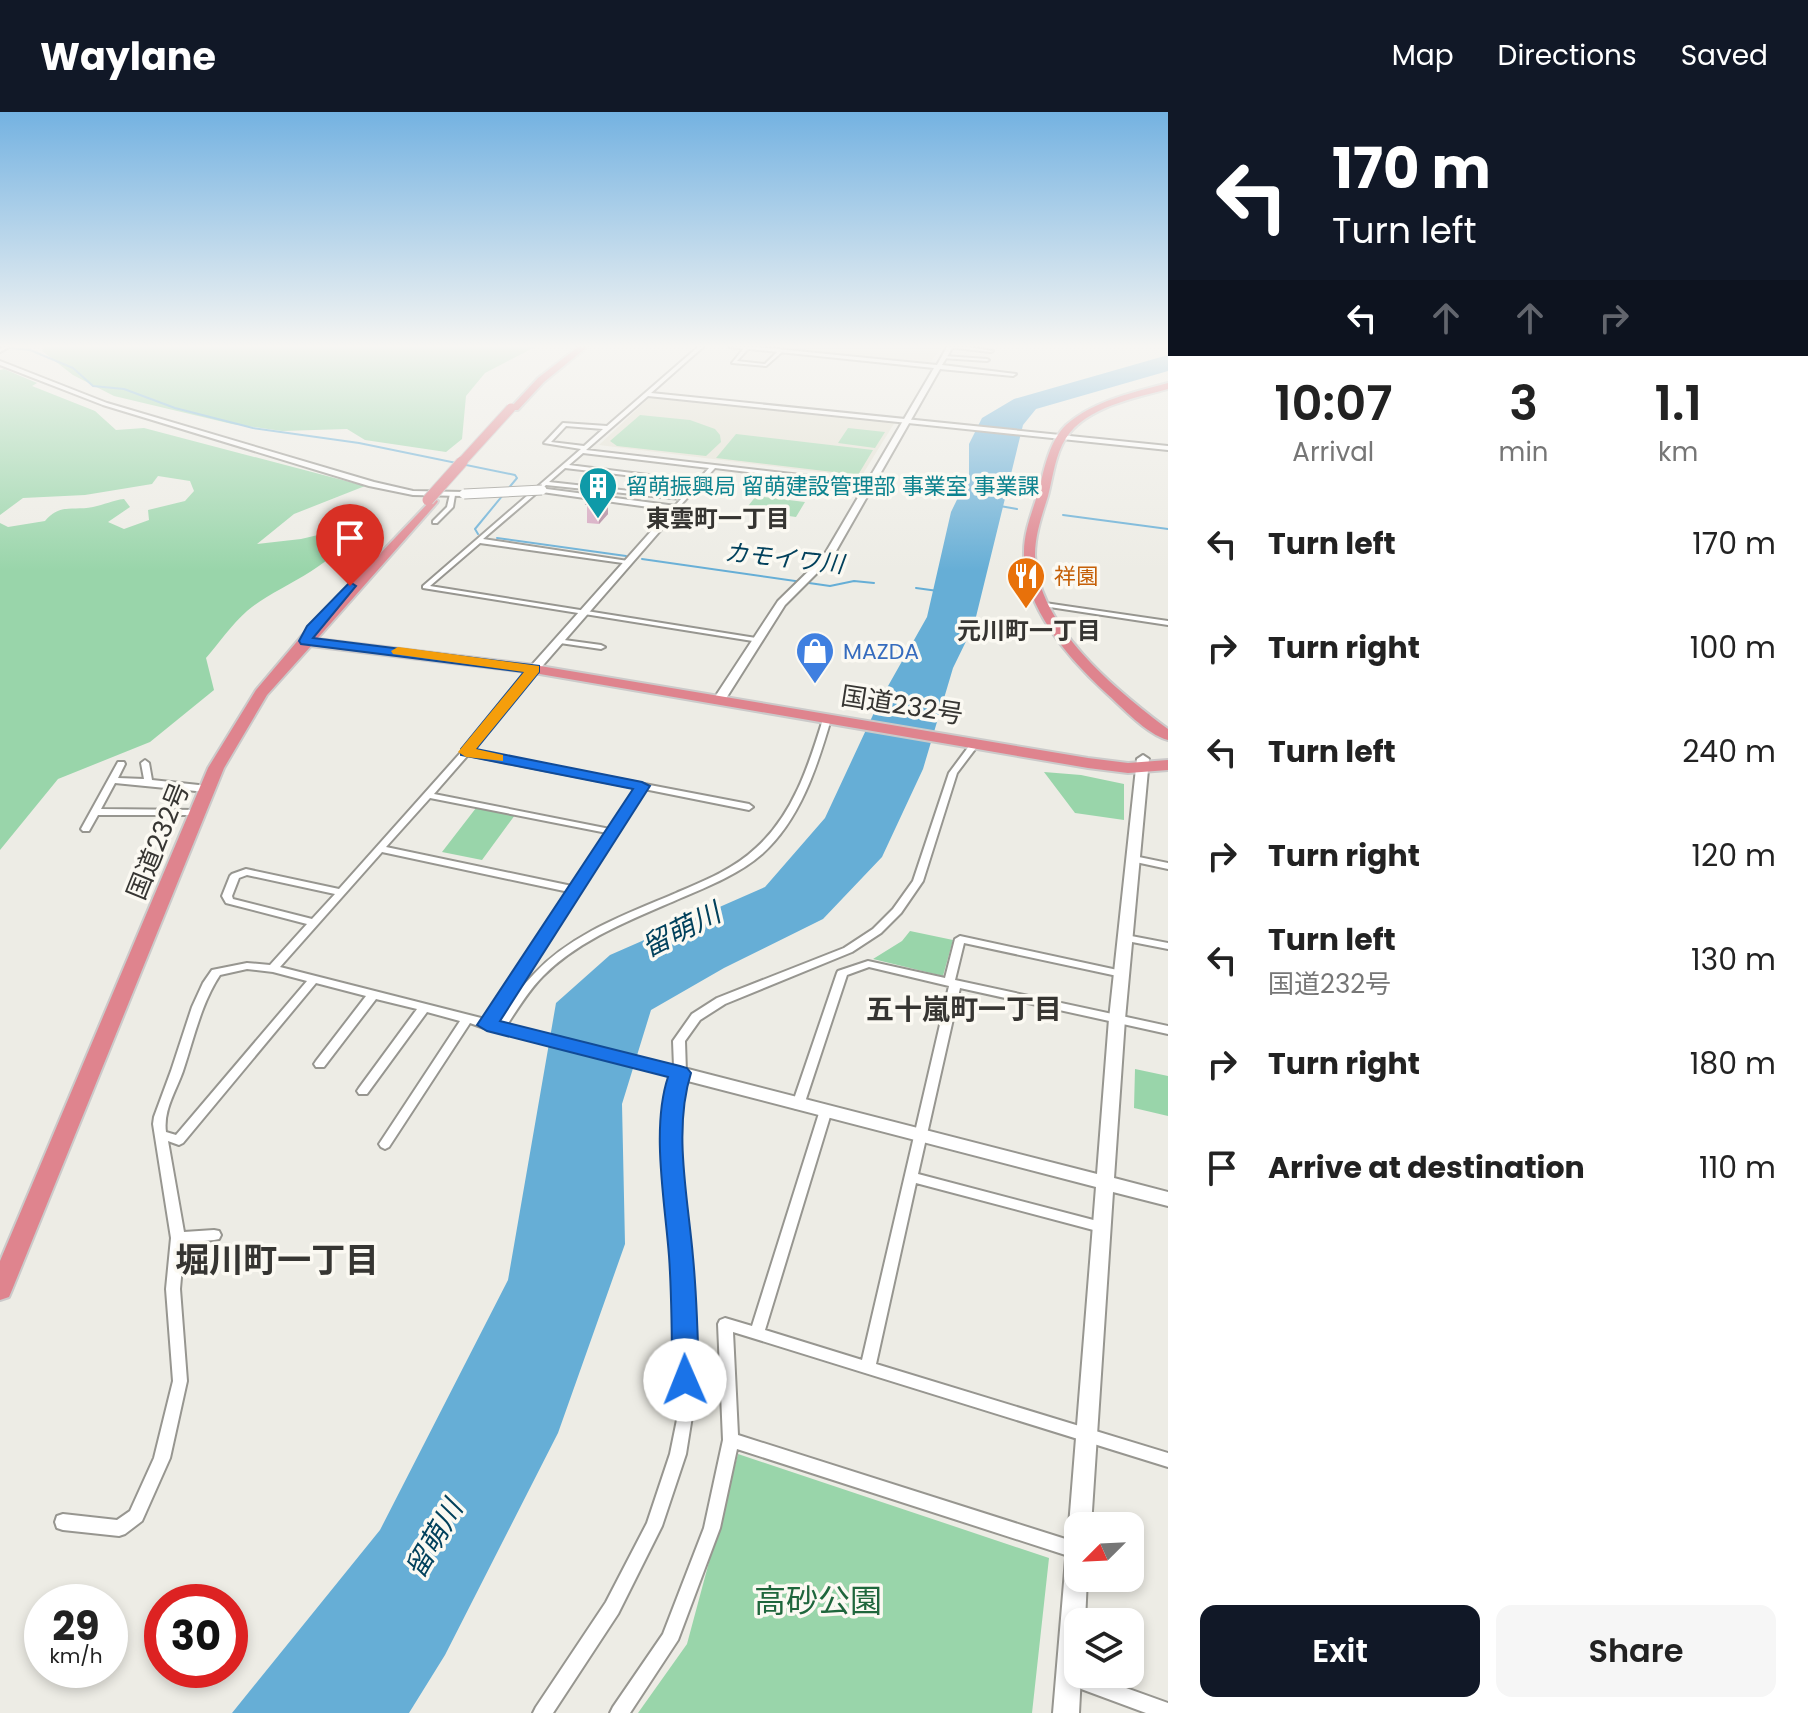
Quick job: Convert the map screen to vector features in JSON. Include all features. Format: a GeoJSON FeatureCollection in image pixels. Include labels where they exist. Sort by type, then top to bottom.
{"type":"FeatureCollection","features":[{"type":"Feature","properties":{"kind":"highway"},"geometry":{"type":"LineString","coordinates":[[312,633],[501,422]]}},
{"type":"Feature","properties":{"kind":"highway"},"geometry":{"type":"LineString","coordinates":[[1090,422],[1066,438],[1031,541],[1030,561],[1066,642],[1112,691],[1168,736]]}},
{"type":"Feature","properties":{"kind":"highway"},"geometry":{"type":"LineString","coordinates":[[1051,606],[1087,651],[1127,690],[1168,723]]}},
{"type":"Feature","properties":{"kind":"highway","name":"国道232号"},"geometry":{"type":"LineString","coordinates":[[0,1290],[216,768],[261,693],[312,633],[326,644],[534,669],[721,696],[838,719],[1107,759],[1168,765]]}},
{"type":"Feature","properties":{"kind":"highway","name":"国道232号"},"geometry":{"type":"LineString","coordinates":[[958,737],[975,744],[1088,763],[1144,763],[1168,756]]}},
{"type":"Feature","properties":{"kind":"street"},"geometry":{"type":"LineString","coordinates":[[165,422],[399,491],[452,495],[542,487],[633,491],[685,498]]}},
{"type":"Feature","properties":{"kind":"street"},"geometry":{"type":"LineString","coordinates":[[614,422],[425,587],[756,640]]}},
{"type":"Feature","properties":{"kind":"street"},"geometry":{"type":"LineString","coordinates":[[721,696],[781,603],[827,558],[907,422]]}},
{"type":"Feature","properties":{"kind":"street"},"geometry":{"type":"LineString","coordinates":[[913,422],[1168,448]]}},
{"type":"Feature","properties":{"kind":"street"},"geometry":{"type":"LineString","coordinates":[[607,428],[565,424],[547,443],[869,485]]}},
{"type":"Feature","properties":{"kind":"street"},"geometry":{"type":"LineString","coordinates":[[563,466],[646,476],[633,491]]}},
{"type":"Feature","properties":{"kind":"street"},"geometry":{"type":"LineString","coordinates":[[273,969],[713,467]]}},
{"type":"Feature","properties":{"kind":"street"},"geometry":{"type":"LineString","coordinates":[[542,487],[676,508]]}},
{"type":"Feature","properties":{"kind":"street"},"geometry":{"type":"LineString","coordinates":[[435,522],[450,507],[452,495]]}},
{"type":"Feature","properties":{"kind":"street"},"geometry":{"type":"LineString","coordinates":[[481,541],[628,563]]}},
{"type":"Feature","properties":{"kind":"street"},"geometry":{"type":"LineString","coordinates":[[1051,606],[1168,623]]}},
{"type":"Feature","properties":{"kind":"street"},"geometry":{"type":"LineString","coordinates":[[560,641],[601,647]]}},
{"type":"Feature","properties":{"kind":"street"},"geometry":{"type":"LineString","coordinates":[[497,1027],[526,987],[553,958],[612,922],[734,869],[764,846],[788,814],[838,719]]}},
{"type":"Feature","properties":{"kind":"street"},"geometry":{"type":"LineString","coordinates":[[542,1713],[612,1608],[654,1526],[678,1454],[686,1410],[684,1305],[672,1098],[679,1041],[696,1017],[721,1001],[848,950],[877,931],[897,911],[918,881],[953,773],[975,744]]}},
{"type":"Feature","properties":{"kind":"street"},"geometry":{"type":"LineString","coordinates":[[466,752],[749,807]]}},
{"type":"Feature","properties":{"kind":"street"},"geometry":{"type":"LineString","coordinates":[[145,763],[148,780]]}},
{"type":"Feature","properties":{"kind":"street"},"geometry":{"type":"LineString","coordinates":[[1081,1512],[1117,1019],[1144,763]]}},
{"type":"Feature","properties":{"kind":"street"},"geometry":{"type":"LineString","coordinates":[[86,829],[121,764]]}},
{"type":"Feature","properties":{"kind":"street"},"geometry":{"type":"LineString","coordinates":[[113,780],[148,780],[177,788],[208,789]]}},
{"type":"Feature","properties":{"kind":"street"},"geometry":{"type":"LineString","coordinates":[[497,1027],[575,890],[642,786]]}},
{"type":"Feature","properties":{"kind":"street"},"geometry":{"type":"LineString","coordinates":[[427,795],[613,832]]}},
{"type":"Feature","properties":{"kind":"street"},"geometry":{"type":"LineString","coordinates":[[94,812],[198,813]]}},
{"type":"Feature","properties":{"kind":"street"},"geometry":{"type":"LineString","coordinates":[[381,849],[575,890]]}},
{"type":"Feature","properties":{"kind":"street"},"geometry":{"type":"LineString","coordinates":[[1134,859],[1168,866]]}},
{"type":"Feature","properties":{"kind":"street"},"geometry":{"type":"LineString","coordinates":[[314,923],[229,901],[227,896],[235,876],[246,872],[341,892]]}},
{"type":"Feature","properties":{"kind":"street"},"geometry":{"type":"LineString","coordinates":[[1126,938],[1168,946]]}},
{"type":"Feature","properties":{"kind":"street"},"geometry":{"type":"LineString","coordinates":[[868,1366],[921,1135],[960,939],[1122,974]]}},
{"type":"Feature","properties":{"kind":"street"},"geometry":{"type":"LineString","coordinates":[[798,1105],[842,973],[868,964],[1168,1030]]}},
{"type":"Feature","properties":{"kind":"street"},"geometry":{"type":"LineString","coordinates":[[63,1522],[119,1528],[136,1516],[162,1458],[180,1381],[173,1289],[178,1238],[159,1112],[205,987],[216,972],[224,968],[247,966],[273,969],[314,979],[1168,1199]]}},
{"type":"Feature","properties":{"kind":"street"},"geometry":{"type":"LineString","coordinates":[[161,1135],[179,1140],[314,979]]}},
{"type":"Feature","properties":{"kind":"street"},"geometry":{"type":"LineString","coordinates":[[320,1064],[373,995]]}},
{"type":"Feature","properties":{"kind":"street"},"geometry":{"type":"LineString","coordinates":[[363,1091],[424,1008]]}},
{"type":"Feature","properties":{"kind":"street"},"geometry":{"type":"LineString","coordinates":[[385,1144],[467,1019]]}},
{"type":"Feature","properties":{"kind":"street"},"geometry":{"type":"LineString","coordinates":[[757,1333],[826,1110]]}},
{"type":"Feature","properties":{"kind":"street"},"geometry":{"type":"LineString","coordinates":[[910,1177],[1101,1227]]}},
{"type":"Feature","properties":{"kind":"street"},"geometry":{"type":"LineString","coordinates":[[178,1238],[214,1235]]}},
{"type":"Feature","properties":{"kind":"street"},"geometry":{"type":"LineString","coordinates":[[619,1713],[669,1640],[712,1528],[731,1440],[725,1324],[1168,1460]]}},
{"type":"Feature","properties":{"kind":"street"},"geometry":{"type":"LineString","coordinates":[[731,1440],[1064,1545]]}},
{"type":"Feature","properties":{"kind":"street"},"geometry":{"type":"LineString","coordinates":[[1066,1713],[1068,1688]]}},
{"type":"Feature","properties":{"kind":"street"},"geometry":{"type":"LineString","coordinates":[[1100,1688],[1168,1712]]}},
{"type":"Feature","properties":{"kind":"shaded area"},"geometry":{"type":"Polygon","coordinates":[[[624,422],[895,422],[861,477],[599,445],[624,422]]]}},
{"type":"Feature","properties":{"kind":"green space"},"geometry":{"type":"Polygon","coordinates":[[[0,422],[107,422],[116,430],[144,428],[365,486],[294,514],[257,544],[301,539],[352,527],[335,553],[247,611],[231,628],[206,658],[214,690],[150,742],[58,779],[0,850],[0,523],[8,527],[45,521],[62,510],[93,507],[124,499],[130,507],[108,522],[124,529],[149,520],[148,510],[185,501],[194,491],[190,481],[158,476],[152,484],[85,495],[23,498],[0,515],[0,422]]]}},
{"type":"Feature","properties":{"kind":"green space"},"geometry":{"type":"Polygon","coordinates":[[[222,422],[464,422],[462,439],[446,452],[365,440],[347,429],[282,431],[222,422]]]}},
{"type":"Feature","properties":{"kind":"green space"},"geometry":{"type":"Polygon","coordinates":[[[632,422],[695,422],[715,429],[721,442],[706,456],[617,446],[610,441],[632,422]]]}},
{"type":"Feature","properties":{"kind":"green space"},"geometry":{"type":"Polygon","coordinates":[[[848,428],[885,432],[875,448],[838,443],[848,428]]]}},
{"type":"Feature","properties":{"kind":"green space"},"geometry":{"type":"Polygon","coordinates":[[[736,434],[873,450],[858,475],[716,458],[736,434]]]}},
{"type":"Feature","properties":{"kind":"green space"},"geometry":{"type":"Polygon","coordinates":[[[756,496],[805,502],[796,517],[745,510],[756,496]]]}},
{"type":"Feature","properties":{"kind":"green space"},"geometry":{"type":"Polygon","coordinates":[[[1044,772],[1081,775],[1124,784],[1124,820],[1075,813],[1044,772]]]}},
{"type":"Feature","properties":{"kind":"green space"},"geometry":{"type":"Polygon","coordinates":[[[476,808],[515,815],[482,860],[442,852],[476,808]]]}},
{"type":"Feature","properties":{"kind":"green space"},"geometry":{"type":"Polygon","coordinates":[[[910,931],[953,940],[943,976],[873,959],[902,941],[910,931]]]}},
{"type":"Feature","properties":{"kind":"green space"},"geometry":{"type":"Polygon","coordinates":[[[1135,1069],[1168,1076],[1168,1116],[1134,1108],[1135,1069]]]}},
{"type":"Feature","properties":{"kind":"green space","name":"高砂公園"},"geometry":{"type":"Polygon","coordinates":[[[738,1454],[1049,1558],[1032,1713],[638,1713],[687,1644],[738,1454]]]}},
{"type":"Feature","properties":{"kind":"water","name":"留萌川"},"geometry":{"type":"Polygon","coordinates":[[[980,422],[1026,422],[974,625],[953,668],[923,769],[882,857],[823,919],[724,968],[651,1010],[622,1104],[625,1244],[558,1433],[445,1655],[409,1713],[232,1713],[380,1530],[508,1280],[556,1003],[610,955],[765,887],[825,818],[879,702],[927,617],[951,512],[969,475],[969,444],[980,422]]]}},
{"type":"Feature","properties":{"kind":"building"},"geometry":{"type":"Polygon","coordinates":[[[597,494],[608,496],[599,505],[587,504],[597,494]]]}},
{"type":"Feature","properties":{"kind":"waterway","name":"カモイワ川"},"geometry":{"type":"LineString","coordinates":[[228,422],[359,443],[515,475],[517,478],[475,529],[478,534]]}},
{"type":"Feature","properties":{"kind":"waterway"},"geometry":{"type":"LineString","coordinates":[[1000,506],[1017,509]]}},
{"type":"Feature","properties":{"kind":"waterway"},"geometry":{"type":"LineString","coordinates":[[1063,515],[1168,529]]}},
{"type":"Feature","properties":{"kind":"waterway","name":"カモイワ川"},"geometry":{"type":"LineString","coordinates":[[497,538],[626,556]]}},
{"type":"Feature","properties":{"kind":"waterway","name":"カモイワ川"},"geometry":{"type":"LineString","coordinates":[[642,559],[830,586],[854,581],[874,583]]}},
{"type":"Feature","properties":{"kind":"waterway","name":"カモイワ川"},"geometry":{"type":"LineString","coordinates":[[916,588],[938,591]]}},
{"type":"Feature","properties":{"kind":"slow traffic"},"geometry":{"type":"LineString","coordinates":[[398,651],[534,669],[466,752],[497,758]]}},
{"type":"Feature","properties":{"kind":"place","name":"留萌振興局 留萌建設管理部 事業室 事業課"},"geometry":{"type":"Point","coordinates":[598,520]}},
{"type":"Feature","properties":{"kind":"place","name":"祥園"},"geometry":{"type":"Point","coordinates":[1026,610]}},
{"type":"Feature","properties":{"kind":"place","name":"MAZDA"},"geometry":{"type":"Point","coordinates":[815,685]}},
{"type":"Feature","properties":{"kind":"district","name":"東雲町一丁目"},"geometry":{"type":"Point","coordinates":[718,518]}},
{"type":"Feature","properties":{"kind":"district","name":"元川町一丁目"},"geometry":{"type":"Point","coordinates":[1029,630]}},
{"type":"Feature","properties":{"kind":"district","name":"五十嵐町一丁目"},"geometry":{"type":"Point","coordinates":[964,1009]}},
{"type":"Feature","properties":{"kind":"district","name":"堀川町一丁目"},"geometry":{"type":"Point","coordinates":[277,1260]}},
{"type":"Feature","properties":{"kind":"route"},"geometry":{"type":"LineString","coordinates":[[350,586],[311,628],[305,641],[534,669],[466,752],[642,786],[487,1025],[680,1073],[672,1098],[673,1158],[684,1290],[685,1380]]}}]}
